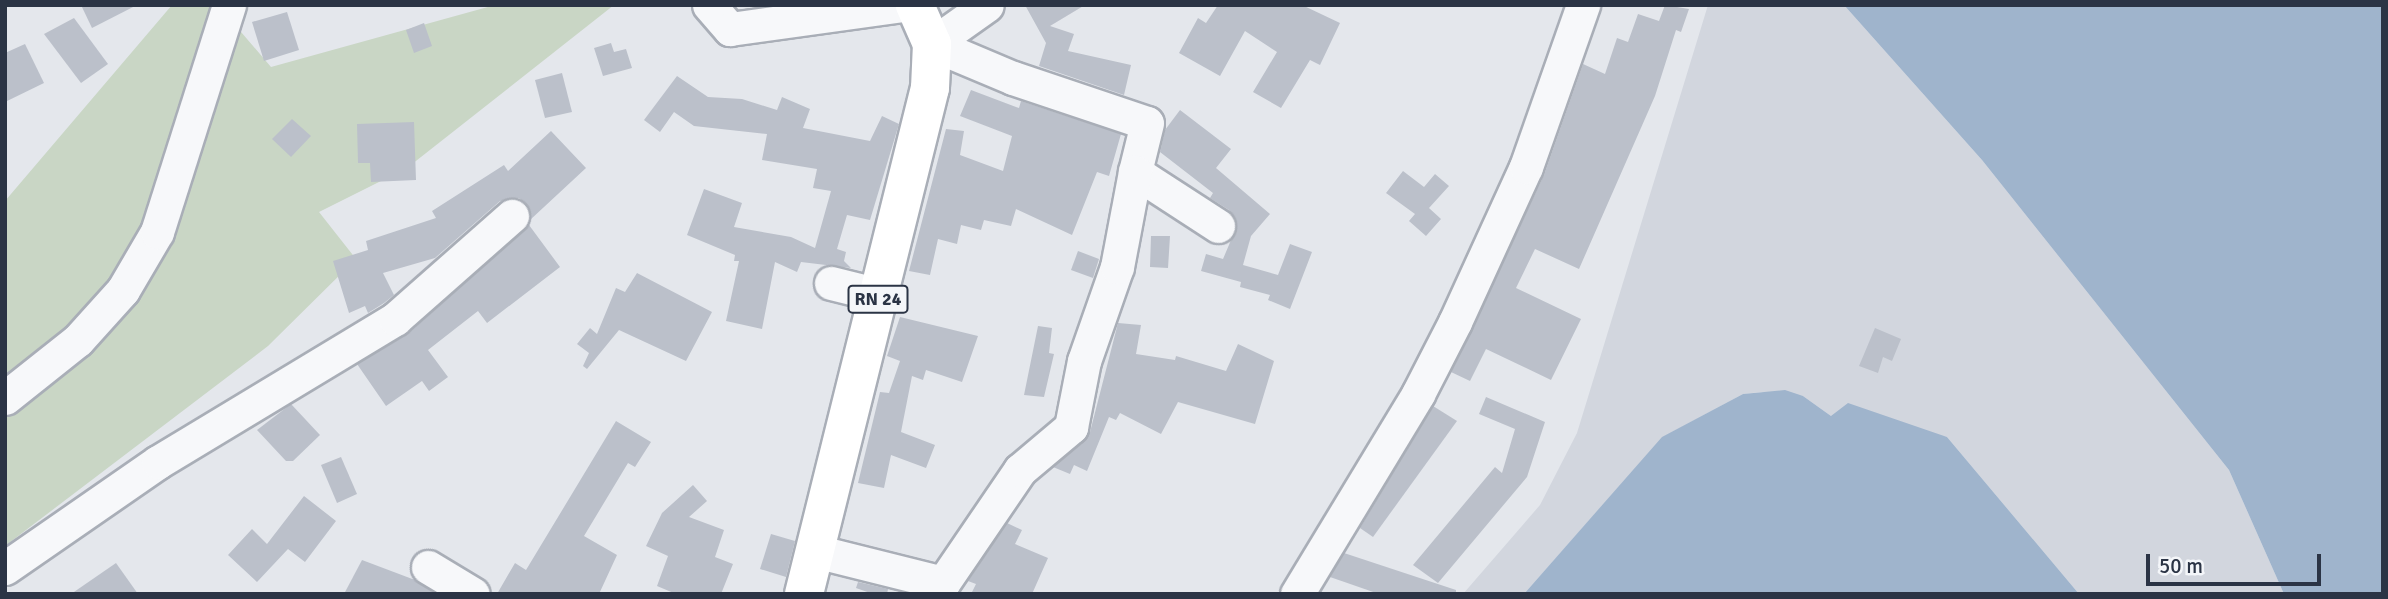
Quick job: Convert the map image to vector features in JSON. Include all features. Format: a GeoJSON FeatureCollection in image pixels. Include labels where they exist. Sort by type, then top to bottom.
{"type":"FeatureCollection","features":[{"type":"Feature","properties":{"kind":"main road","name":"RN 24"},"geometry":{"type":"LineString","coordinates":[[804,594],[930,88],[932,44],[915,5]]}},
{"type":"Feature","properties":{"kind":"street"},"geometry":{"type":"LineString","coordinates":[[5,398],[78,340],[123,290],[157,232],[229,5]]}},
{"type":"Feature","properties":{"kind":"street"},"geometry":{"type":"LineString","coordinates":[[709,5],[730,29],[903,5]]}},
{"type":"Feature","properties":{"kind":"street"},"geometry":{"type":"LineString","coordinates":[[932,44],[987,5]]}},
{"type":"Feature","properties":{"kind":"street"},"geometry":{"type":"LineString","coordinates":[[1297,594],[1418,394],[1455,322],[1526,167],[1583,5]]}},
{"type":"Feature","properties":{"kind":"street"},"geometry":{"type":"LineString","coordinates":[[815,551],[941,589],[1020,470],[1071,427],[1084,361],[1117,267],[1147,123],[1013,78],[932,44]]}},
{"type":"Feature","properties":{"kind":"street"},"geometry":{"type":"LineString","coordinates":[[1135,172],[1218,226]]}},
{"type":"Feature","properties":{"kind":"street"},"geometry":{"type":"LineString","coordinates":[[5,568],[158,462],[394,319],[512,216]]}},
{"type":"Feature","properties":{"kind":"street"},"geometry":{"type":"LineString","coordinates":[[831,283],[879,295]]}},
{"type":"Feature","properties":{"kind":"street"},"geometry":{"type":"LineString","coordinates":[[428,567],[473,594]]}},
{"type":"Feature","properties":{"kind":"shaded area"},"geometry":{"type":"Polygon","coordinates":[[[1708,5],[1844,5],[1982,160],[2229,470],[2284,594],[2079,594],[1947,437],[1831,416],[1803,396],[1762,392],[1743,394],[1663,437],[1524,594],[1463,594],[1540,505],[1577,433],[1708,5]]]}},
{"type":"Feature","properties":{"kind":"green space"},"geometry":{"type":"Polygon","coordinates":[[[172,5],[218,5],[271,67],[495,5],[614,5],[407,168],[319,212],[356,259],[268,346],[5,546],[5,201],[172,5]]]}},
{"type":"Feature","properties":{"kind":"water"},"geometry":{"type":"Polygon","coordinates":[[[1844,5],[2383,5],[2383,594],[2284,594],[2229,470],[1982,160],[1844,5]]]}},
{"type":"Feature","properties":{"kind":"water"},"geometry":{"type":"Polygon","coordinates":[[[1785,390],[1803,396],[1831,416],[1848,403],[1947,437],[2079,594],[1524,594],[1662,437],[1743,394],[1785,390]]]}},
{"type":"Feature","properties":{"kind":"building"},"geometry":{"type":"Polygon","coordinates":[[[81,5],[137,5],[92,28],[81,5]]]}},
{"type":"Feature","properties":{"kind":"building"},"geometry":{"type":"Polygon","coordinates":[[[1025,5],[1085,5],[1050,26],[1074,34],[1068,51],[1131,65],[1124,95],[1039,66],[1046,43],[1025,5]]]}},
{"type":"Feature","properties":{"kind":"building"},"geometry":{"type":"Polygon","coordinates":[[[1218,5],[1302,5],[1340,23],[1320,65],[1310,60],[1281,108],[1253,92],[1277,52],[1245,31],[1220,76],[1179,53],[1198,18],[1206,23],[1218,5]]]}},
{"type":"Feature","properties":{"kind":"building"},"geometry":{"type":"Polygon","coordinates":[[[1665,5],[1689,9],[1681,32],[1676,30],[1655,96],[1579,269],[1535,249],[1516,288],[1581,319],[1551,380],[1486,349],[1470,381],[1451,372],[1544,175],[1583,64],[1605,74],[1617,38],[1628,42],[1638,14],[1659,21],[1665,5]]]}},
{"type":"Feature","properties":{"kind":"building"},"geometry":{"type":"Polygon","coordinates":[[[287,12],[299,50],[264,61],[252,22],[287,12]]]}},
{"type":"Feature","properties":{"kind":"building"},"geometry":{"type":"Polygon","coordinates":[[[74,18],[108,64],[81,83],[44,34],[74,18]]]}},
{"type":"Feature","properties":{"kind":"building"},"geometry":{"type":"Polygon","coordinates":[[[424,23],[432,46],[414,53],[406,30],[424,23]]]}},
{"type":"Feature","properties":{"kind":"building"},"geometry":{"type":"Polygon","coordinates":[[[611,43],[614,52],[626,49],[632,68],[603,76],[594,48],[611,43]]]}},
{"type":"Feature","properties":{"kind":"building"},"geometry":{"type":"Polygon","coordinates":[[[25,44],[44,83],[5,102],[5,53],[25,44]]]}},
{"type":"Feature","properties":{"kind":"building"},"geometry":{"type":"Polygon","coordinates":[[[562,73],[572,112],[545,118],[535,80],[562,73]]]}},
{"type":"Feature","properties":{"kind":"building"},"geometry":{"type":"Polygon","coordinates":[[[677,76],[708,97],[742,99],[777,110],[782,97],[810,109],[803,128],[870,141],[882,116],[899,124],[870,220],[847,215],[837,249],[846,252],[844,261],[851,268],[801,262],[797,272],[775,262],[762,329],[726,321],[739,261],[734,261],[735,255],[687,235],[704,189],[742,203],[734,227],[791,237],[815,248],[831,191],[813,188],[817,169],[762,160],[767,134],[694,126],[674,112],[660,132],[644,120],[677,76]]]}},
{"type":"Feature","properties":{"kind":"building"},"geometry":{"type":"Polygon","coordinates":[[[971,90],[1019,108],[1021,101],[1121,134],[1109,176],[1097,172],[1072,235],[1016,209],[1011,226],[984,220],[981,230],[961,225],[957,244],[938,239],[930,275],[909,271],[946,129],[964,131],[960,155],[1003,171],[1012,136],[960,116],[971,90]]]}},
{"type":"Feature","properties":{"kind":"building"},"geometry":{"type":"Polygon","coordinates":[[[1180,110],[1231,149],[1216,168],[1270,214],[1251,236],[1243,265],[1278,275],[1290,244],[1312,252],[1290,309],[1268,300],[1270,295],[1240,287],[1241,282],[1201,271],[1206,254],[1223,259],[1237,226],[1229,210],[1210,198],[1213,193],[1160,152],[1165,130],[1180,110]]]}},
{"type":"Feature","properties":{"kind":"building"},"geometry":{"type":"Polygon","coordinates":[[[292,119],[311,136],[291,157],[272,139],[292,119]]]}},
{"type":"Feature","properties":{"kind":"building"},"geometry":{"type":"Polygon","coordinates":[[[414,122],[416,180],[371,182],[370,163],[358,163],[357,124],[414,122]]]}},
{"type":"Feature","properties":{"kind":"building"},"geometry":{"type":"Polygon","coordinates":[[[551,131],[586,168],[530,220],[527,204],[519,198],[500,201],[435,258],[383,273],[394,295],[384,303],[368,313],[365,306],[349,313],[333,261],[368,250],[366,241],[436,218],[432,211],[504,165],[508,171],[551,131]]]}},
{"type":"Feature","properties":{"kind":"building"},"geometry":{"type":"Polygon","coordinates":[[[1403,171],[1424,187],[1435,174],[1449,186],[1429,208],[1441,219],[1426,236],[1409,221],[1415,214],[1386,193],[1403,171]]]}},
{"type":"Feature","properties":{"kind":"building"},"geometry":{"type":"Polygon","coordinates":[[[529,225],[560,267],[487,323],[478,311],[428,350],[448,377],[429,391],[422,381],[386,406],[357,364],[408,334],[529,225]]]}},
{"type":"Feature","properties":{"kind":"building"},"geometry":{"type":"Polygon","coordinates":[[[1151,236],[1170,236],[1168,268],[1150,267],[1151,236]]]}},
{"type":"Feature","properties":{"kind":"building"},"geometry":{"type":"Polygon","coordinates":[[[1078,251],[1099,259],[1093,278],[1071,270],[1078,251]]]}},
{"type":"Feature","properties":{"kind":"building"},"geometry":{"type":"Polygon","coordinates":[[[637,273],[712,312],[686,361],[619,330],[587,369],[583,366],[589,353],[577,344],[590,328],[597,334],[616,288],[625,292],[637,273]]]}},
{"type":"Feature","properties":{"kind":"building"},"geometry":{"type":"Polygon","coordinates":[[[900,317],[978,336],[962,382],[926,370],[923,380],[912,376],[901,432],[935,445],[926,468],[891,455],[884,488],[858,483],[880,392],[889,393],[900,361],[887,356],[900,317]]]}},
{"type":"Feature","properties":{"kind":"building"},"geometry":{"type":"Polygon","coordinates":[[[1118,323],[1141,325],[1136,354],[1175,360],[1176,356],[1226,371],[1238,344],[1274,361],[1255,424],[1178,402],[1161,434],[1120,413],[1116,420],[1109,417],[1087,471],[1074,465],[1070,474],[1053,467],[1090,432],[1118,323]]]}},
{"type":"Feature","properties":{"kind":"building"},"geometry":{"type":"Polygon","coordinates":[[[1038,326],[1052,328],[1049,353],[1054,354],[1044,397],[1024,395],[1038,326]]]}},
{"type":"Feature","properties":{"kind":"building"},"geometry":{"type":"Polygon","coordinates":[[[1875,328],[1901,339],[1892,361],[1883,357],[1878,373],[1859,366],[1875,328]]]}},
{"type":"Feature","properties":{"kind":"building"},"geometry":{"type":"Polygon","coordinates":[[[1486,397],[1545,422],[1527,477],[1438,583],[1413,565],[1495,467],[1502,473],[1515,429],[1479,414],[1486,397]]]}},
{"type":"Feature","properties":{"kind":"building"},"geometry":{"type":"Polygon","coordinates":[[[291,404],[320,435],[293,461],[286,461],[257,430],[291,404]]]}},
{"type":"Feature","properties":{"kind":"building"},"geometry":{"type":"Polygon","coordinates":[[[1433,406],[1457,421],[1373,537],[1360,528],[1433,406]]]}},
{"type":"Feature","properties":{"kind":"building"},"geometry":{"type":"Polygon","coordinates":[[[616,421],[651,442],[635,467],[628,463],[584,536],[617,555],[599,594],[497,594],[515,563],[526,570],[616,421]]]}},
{"type":"Feature","properties":{"kind":"building"},"geometry":{"type":"Polygon","coordinates":[[[341,457],[357,494],[337,503],[321,465],[341,457]]]}},
{"type":"Feature","properties":{"kind":"building"},"geometry":{"type":"Polygon","coordinates":[[[693,485],[707,501],[689,517],[724,530],[715,557],[733,564],[721,594],[676,594],[657,586],[668,556],[646,546],[662,513],[693,485]]]}},
{"type":"Feature","properties":{"kind":"building"},"geometry":{"type":"Polygon","coordinates":[[[304,496],[336,521],[305,562],[288,549],[257,582],[228,555],[252,529],[267,544],[304,496]]]}},
{"type":"Feature","properties":{"kind":"building"},"geometry":{"type":"Polygon","coordinates":[[[1007,523],[1022,530],[1015,544],[1048,558],[1032,594],[971,594],[976,584],[968,581],[1007,523]]]}},
{"type":"Feature","properties":{"kind":"building"},"geometry":{"type":"Polygon","coordinates":[[[771,534],[795,541],[786,577],[760,569],[771,534]]]}},
{"type":"Feature","properties":{"kind":"building"},"geometry":{"type":"Polygon","coordinates":[[[1344,553],[1456,590],[1456,594],[1379,594],[1330,577],[1344,553]]]}},
{"type":"Feature","properties":{"kind":"building"},"geometry":{"type":"Polygon","coordinates":[[[362,560],[415,580],[435,594],[344,594],[362,560]]]}},
{"type":"Feature","properties":{"kind":"building"},"geometry":{"type":"Polygon","coordinates":[[[116,563],[138,594],[71,594],[116,563]]]}},
{"type":"Feature","properties":{"kind":"building"},"geometry":{"type":"Polygon","coordinates":[[[858,582],[888,589],[887,594],[873,594],[856,588],[858,582]]]}}]}
